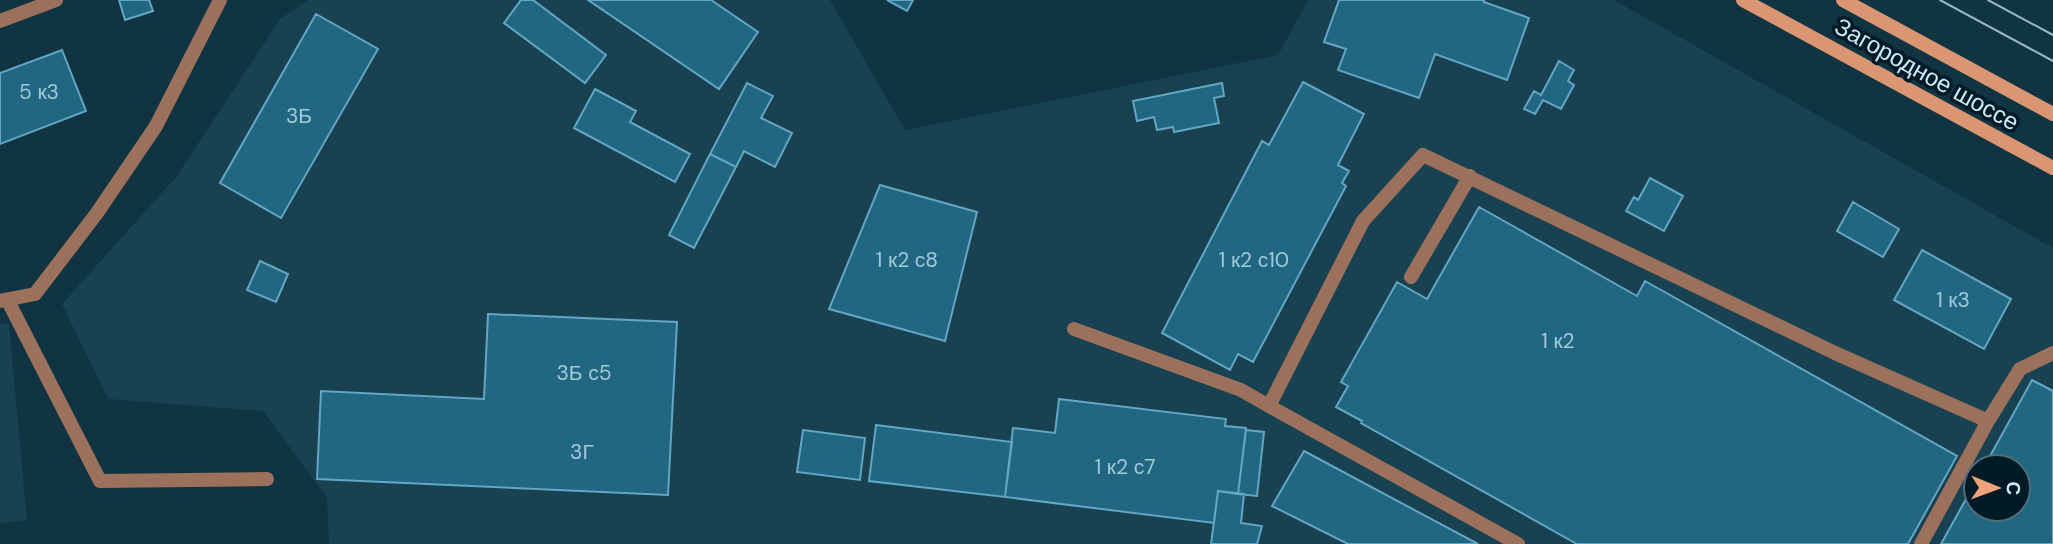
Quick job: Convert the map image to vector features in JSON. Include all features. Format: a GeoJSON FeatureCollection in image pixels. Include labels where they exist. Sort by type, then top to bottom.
{"type":"FeatureCollection","features":[{"type":"Feature","properties":{"kind":"main road","name":"Загородное шоссе"},"geometry":{"type":"LineString","coordinates":[[1743,0],[2053,168]]}},
{"type":"Feature","properties":{"kind":"main road","name":"Загородное шоссе"},"geometry":{"type":"LineString","coordinates":[[1843,0],[2053,114]]}},
{"type":"Feature","properties":{"kind":"lane"},"geometry":{"type":"LineString","coordinates":[[0,20],[56,0]]}},
{"type":"Feature","properties":{"kind":"lane"},"geometry":{"type":"LineString","coordinates":[[220,0],[156,126],[97,213],[35,294],[4,301],[100,481],[267,479]]}},
{"type":"Feature","properties":{"kind":"lane"},"geometry":{"type":"LineString","coordinates":[[1269,407],[1363,221],[1423,155],[1835,353],[1989,421]]}},
{"type":"Feature","properties":{"kind":"lane"},"geometry":{"type":"LineString","coordinates":[[1411,277],[1470,176]]}},
{"type":"Feature","properties":{"kind":"lane"},"geometry":{"type":"LineString","coordinates":[[1074,329],[1241,390],[1518,544]]}},
{"type":"Feature","properties":{"kind":"lane"},"geometry":{"type":"LineString","coordinates":[[1922,544],[2020,369],[2053,353]]}},
{"type":"Feature","properties":{"kind":"shaded area"},"geometry":{"type":"Polygon","coordinates":[[[308,0],[830,0],[905,130],[1278,55],[1308,0],[1614,0],[2053,248],[2053,544],[329,544],[327,498],[263,411],[108,399],[62,304],[176,177],[280,19],[308,0]]]}},
{"type":"Feature","properties":{"kind":"shaded area"},"geometry":{"type":"Polygon","coordinates":[[[0,324],[9,324],[27,520],[0,523],[0,324]]]}},
{"type":"Feature","properties":{"kind":"building"},"geometry":{"type":"Polygon","coordinates":[[[119,0],[149,0],[153,11],[125,20],[119,0]]]}},
{"type":"Feature","properties":{"kind":"building"},"geometry":{"type":"Polygon","coordinates":[[[521,0],[533,0],[606,55],[585,83],[504,23],[521,0]]]}},
{"type":"Feature","properties":{"kind":"building"},"geometry":{"type":"Polygon","coordinates":[[[588,0],[711,0],[758,32],[719,89],[588,0]]]}},
{"type":"Feature","properties":{"kind":"building"},"geometry":{"type":"Polygon","coordinates":[[[887,0],[913,0],[907,11],[887,0]]]}},
{"type":"Feature","properties":{"kind":"building"},"geometry":{"type":"Polygon","coordinates":[[[1339,0],[1484,0],[1529,18],[1507,80],[1435,54],[1419,98],[1338,70],[1346,49],[1324,42],[1339,0]]]}},
{"type":"Feature","properties":{"kind":"building"},"geometry":{"type":"Polygon","coordinates":[[[316,14],[378,49],[281,218],[220,183],[316,14]]]}},
{"type":"Feature","properties":{"kind":"building"},"geometry":{"type":"Polygon","coordinates":[[[62,50],[86,111],[0,144],[0,73],[62,50]]]}},
{"type":"Feature","properties":{"kind":"building"},"geometry":{"type":"Polygon","coordinates":[[[1559,61],[1574,70],[1568,81],[1574,85],[1561,109],[1543,100],[1535,114],[1524,109],[1534,91],[1541,95],[1559,61]]]}},
{"type":"Feature","properties":{"kind":"building"},"geometry":{"type":"Polygon","coordinates":[[[1303,82],[1364,114],[1338,165],[1349,171],[1342,183],[1346,186],[1253,362],[1238,354],[1230,370],[1162,333],[1262,141],[1269,145],[1303,82]]]}},
{"type":"Feature","properties":{"kind":"building"},"geometry":{"type":"Polygon","coordinates":[[[747,83],[773,96],[761,118],[792,133],[775,167],[744,151],[736,167],[710,154],[747,83]]]}},
{"type":"Feature","properties":{"kind":"building"},"geometry":{"type":"Polygon","coordinates":[[[1222,83],[1224,96],[1214,98],[1219,123],[1174,132],[1173,127],[1157,130],[1154,117],[1137,121],[1133,101],[1222,83]]]}},
{"type":"Feature","properties":{"kind":"building"},"geometry":{"type":"Polygon","coordinates":[[[595,89],[636,111],[630,122],[690,154],[675,182],[574,128],[595,89]]]}},
{"type":"Feature","properties":{"kind":"building"},"geometry":{"type":"Polygon","coordinates":[[[710,154],[736,167],[694,248],[669,235],[710,154]]]}},
{"type":"Feature","properties":{"kind":"building"},"geometry":{"type":"Polygon","coordinates":[[[1650,178],[1683,196],[1664,231],[1626,211],[1634,197],[1638,200],[1650,178]]]}},
{"type":"Feature","properties":{"kind":"building"},"geometry":{"type":"Polygon","coordinates":[[[880,185],[977,212],[945,341],[829,309],[880,185]]]}},
{"type":"Feature","properties":{"kind":"building"},"geometry":{"type":"Polygon","coordinates":[[[1853,202],[1899,229],[1883,257],[1837,231],[1853,202]]]}},
{"type":"Feature","properties":{"kind":"building"},"geometry":{"type":"Polygon","coordinates":[[[1479,207],[1637,296],[1645,281],[1957,456],[1908,544],[1577,544],[1336,407],[1348,386],[1341,382],[1397,282],[1427,299],[1479,207]]]}},
{"type":"Feature","properties":{"kind":"building"},"geometry":{"type":"Polygon","coordinates":[[[1922,250],[2011,299],[1984,349],[1894,300],[1922,250]]]}},
{"type":"Feature","properties":{"kind":"building"},"geometry":{"type":"Polygon","coordinates":[[[260,261],[288,274],[276,302],[247,290],[260,261]]]}},
{"type":"Feature","properties":{"kind":"building"},"geometry":{"type":"Polygon","coordinates":[[[488,314],[677,322],[668,495],[317,479],[321,391],[484,399],[488,314]]]}},
{"type":"Feature","properties":{"kind":"building"},"geometry":{"type":"Polygon","coordinates":[[[2032,380],[2053,391],[2053,544],[1941,544],[1962,506],[1962,523],[2032,523],[2032,453],[1992,453],[2032,380]]]}},
{"type":"Feature","properties":{"kind":"building"},"geometry":{"type":"Polygon","coordinates":[[[1059,399],[1226,419],[1225,426],[1246,428],[1238,494],[1218,491],[1214,523],[1005,497],[1013,428],[1055,433],[1059,399]]]}},
{"type":"Feature","properties":{"kind":"building"},"geometry":{"type":"Polygon","coordinates":[[[876,425],[1012,442],[1005,497],[869,481],[876,425]]]}},
{"type":"Feature","properties":{"kind":"building"},"geometry":{"type":"Polygon","coordinates":[[[803,430],[865,438],[860,480],[797,472],[803,430]]]}},
{"type":"Feature","properties":{"kind":"building"},"geometry":{"type":"Polygon","coordinates":[[[1246,430],[1264,432],[1257,496],[1238,494],[1246,430]]]}},
{"type":"Feature","properties":{"kind":"building"},"geometry":{"type":"Polygon","coordinates":[[[1304,451],[1478,544],[1348,544],[1272,506],[1304,451]]]}},
{"type":"Feature","properties":{"kind":"building"},"geometry":{"type":"Polygon","coordinates":[[[1218,491],[1244,494],[1241,523],[1262,526],[1257,544],[1211,544],[1218,491]]]}},
{"type":"Feature","properties":{"kind":"tram line"},"geometry":{"type":"LineString","coordinates":[[1940,0],[2053,61]]}},
{"type":"Feature","properties":{"kind":"tram line"},"geometry":{"type":"LineString","coordinates":[[1988,0],[2053,35]]}}]}
